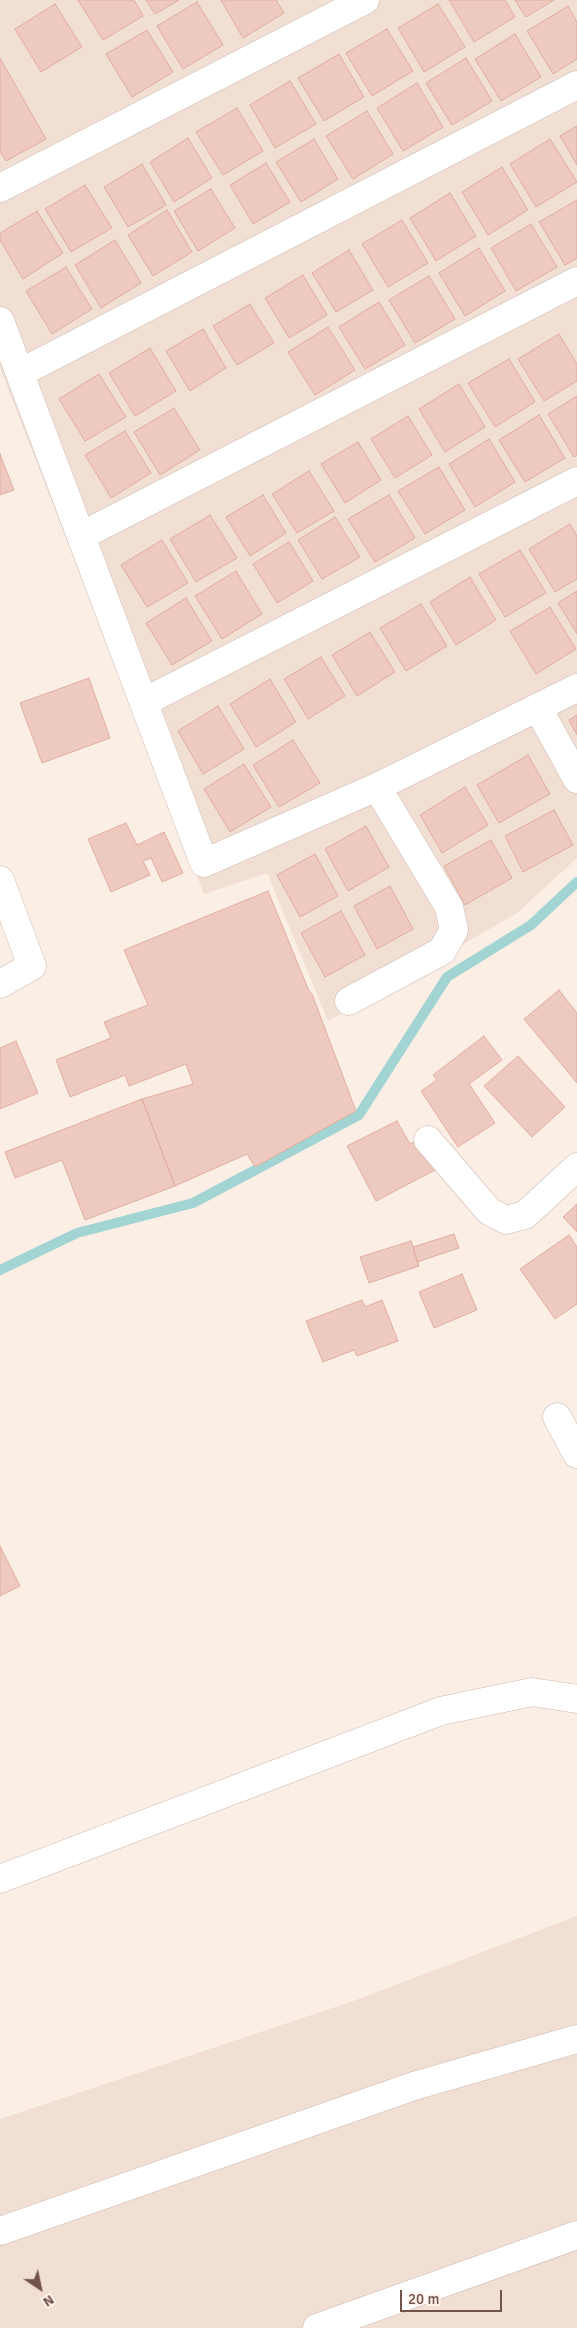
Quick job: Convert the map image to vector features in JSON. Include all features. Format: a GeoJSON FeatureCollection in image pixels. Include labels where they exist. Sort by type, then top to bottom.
{"type":"FeatureCollection","features":[{"type":"Feature","properties":{"kind":"street"},"geometry":{"type":"LineString","coordinates":[[0,188],[365,0]]}},
{"type":"Feature","properties":{"kind":"street"},"geometry":{"type":"LineString","coordinates":[[20,373],[577,86]]}},
{"type":"Feature","properties":{"kind":"street"},"geometry":{"type":"LineString","coordinates":[[81,536],[577,281]]}},
{"type":"Feature","properties":{"kind":"street"},"geometry":{"type":"LineString","coordinates":[[0,321],[204,863],[377,787],[577,688]]}},
{"type":"Feature","properties":{"kind":"street"},"geometry":{"type":"LineString","coordinates":[[144,702],[577,481]]}},
{"type":"Feature","properties":{"kind":"street"},"geometry":{"type":"LineString","coordinates":[[538,708],[577,779]]}},
{"type":"Feature","properties":{"kind":"street"},"geometry":{"type":"LineString","coordinates":[[349,1000],[442,951],[454,930],[448,906],[377,787]]}},
{"type":"Feature","properties":{"kind":"street"},"geometry":{"type":"LineString","coordinates":[[0,880],[32,966],[0,984]]}},
{"type":"Feature","properties":{"kind":"street"},"geometry":{"type":"LineString","coordinates":[[428,1140],[489,1211],[506,1220],[525,1216],[577,1167]]}},
{"type":"Feature","properties":{"kind":"street"},"geometry":{"type":"LineString","coordinates":[[557,1417],[577,1454]]}},
{"type":"Feature","properties":{"kind":"street"},"geometry":{"type":"LineString","coordinates":[[0,1879],[441,1711],[532,1692],[577,1698]]}},
{"type":"Feature","properties":{"kind":"street"},"geometry":{"type":"LineString","coordinates":[[0,2231],[414,2086],[577,2039]]}},
{"type":"Feature","properties":{"kind":"street"},"geometry":{"type":"LineString","coordinates":[[317,2328],[577,2235]]}},
{"type":"Feature","properties":{"kind":"shaded area"},"geometry":{"type":"Polygon","coordinates":[[[0,0],[577,0],[577,858],[516,914],[328,1021],[267,873],[204,894],[0,368],[0,0]]]}},
{"type":"Feature","properties":{"kind":"shaded area"},"geometry":{"type":"Polygon","coordinates":[[[577,1916],[577,2328],[0,2328],[0,2119],[356,2000],[577,1916]]]}},
{"type":"Feature","properties":{"kind":"building"},"geometry":{"type":"Polygon","coordinates":[[[78,0],[134,0],[143,16],[103,40],[78,0]]]}},
{"type":"Feature","properties":{"kind":"building"},"geometry":{"type":"Polygon","coordinates":[[[146,0],[179,0],[155,14],[146,0]]]}},
{"type":"Feature","properties":{"kind":"building"},"geometry":{"type":"Polygon","coordinates":[[[221,0],[276,0],[284,13],[243,38],[221,0]]]}},
{"type":"Feature","properties":{"kind":"building"},"geometry":{"type":"Polygon","coordinates":[[[449,0],[505,0],[515,17],[474,42],[449,0]]]}},
{"type":"Feature","properties":{"kind":"building"},"geometry":{"type":"Polygon","coordinates":[[[515,0],[554,0],[526,17],[515,0]]]}},
{"type":"Feature","properties":{"kind":"building"},"geometry":{"type":"Polygon","coordinates":[[[197,2],[223,45],[183,69],[157,26],[197,2]]]}},
{"type":"Feature","properties":{"kind":"building"},"geometry":{"type":"Polygon","coordinates":[[[55,4],[82,47],[41,72],[15,29],[55,4]]]}},
{"type":"Feature","properties":{"kind":"building"},"geometry":{"type":"Polygon","coordinates":[[[438,4],[465,47],[424,72],[398,28],[438,4]]]}},
{"type":"Feature","properties":{"kind":"building"},"geometry":{"type":"Polygon","coordinates":[[[568,6],[577,22],[577,59],[553,74],[527,31],[568,6]]]}},
{"type":"Feature","properties":{"kind":"building"},"geometry":{"type":"Polygon","coordinates":[[[387,29],[413,71],[372,96],[346,53],[387,29]]]}},
{"type":"Feature","properties":{"kind":"building"},"geometry":{"type":"Polygon","coordinates":[[[147,30],[173,72],[132,97],[106,54],[147,30]]]}},
{"type":"Feature","properties":{"kind":"building"},"geometry":{"type":"Polygon","coordinates":[[[515,34],[541,77],[501,101],[475,59],[515,34]]]}},
{"type":"Feature","properties":{"kind":"building"},"geometry":{"type":"Polygon","coordinates":[[[339,54],[364,97],[324,121],[298,78],[339,54]]]}},
{"type":"Feature","properties":{"kind":"building"},"geometry":{"type":"Polygon","coordinates":[[[0,58],[46,139],[6,161],[0,151],[0,58]]]}},
{"type":"Feature","properties":{"kind":"building"},"geometry":{"type":"Polygon","coordinates":[[[466,58],[492,101],[452,125],[426,83],[466,58]]]}},
{"type":"Feature","properties":{"kind":"building"},"geometry":{"type":"Polygon","coordinates":[[[290,81],[316,124],[275,148],[250,105],[290,81]]]}},
{"type":"Feature","properties":{"kind":"building"},"geometry":{"type":"Polygon","coordinates":[[[417,83],[443,127],[403,151],[377,108],[417,83]]]}},
{"type":"Feature","properties":{"kind":"building"},"geometry":{"type":"Polygon","coordinates":[[[237,108],[263,151],[223,175],[196,132],[237,108]]]}},
{"type":"Feature","properties":{"kind":"building"},"geometry":{"type":"Polygon","coordinates":[[[367,111],[393,154],[353,179],[326,136],[367,111]]]}},
{"type":"Feature","properties":{"kind":"building"},"geometry":{"type":"Polygon","coordinates":[[[577,126],[577,165],[560,136],[577,126]]]}},
{"type":"Feature","properties":{"kind":"building"},"geometry":{"type":"Polygon","coordinates":[[[188,138],[212,178],[174,202],[150,162],[188,138]]]}},
{"type":"Feature","properties":{"kind":"building"},"geometry":{"type":"Polygon","coordinates":[[[314,139],[338,179],[301,202],[276,162],[314,139]]]}},
{"type":"Feature","properties":{"kind":"building"},"geometry":{"type":"Polygon","coordinates":[[[550,139],[577,182],[536,207],[510,164],[550,139]]]}},
{"type":"Feature","properties":{"kind":"building"},"geometry":{"type":"Polygon","coordinates":[[[266,163],[290,202],[253,224],[230,185],[266,163]]]}},
{"type":"Feature","properties":{"kind":"building"},"geometry":{"type":"Polygon","coordinates":[[[142,164],[166,205],[128,227],[104,187],[142,164]]]}},
{"type":"Feature","properties":{"kind":"building"},"geometry":{"type":"Polygon","coordinates":[[[502,167],[528,210],[488,235],[462,192],[502,167]]]}},
{"type":"Feature","properties":{"kind":"building"},"geometry":{"type":"Polygon","coordinates":[[[85,185],[112,228],[71,252],[45,209],[85,185]]]}},
{"type":"Feature","properties":{"kind":"building"},"geometry":{"type":"Polygon","coordinates":[[[211,189],[235,228],[198,251],[174,211],[211,189]]]}},
{"type":"Feature","properties":{"kind":"building"},"geometry":{"type":"Polygon","coordinates":[[[450,193],[476,236],[436,261],[410,218],[450,193]]]}},
{"type":"Feature","properties":{"kind":"building"},"geometry":{"type":"Polygon","coordinates":[[[577,200],[577,258],[565,265],[539,222],[577,200]]]}},
{"type":"Feature","properties":{"kind":"building"},"geometry":{"type":"Polygon","coordinates":[[[167,210],[192,252],[153,276],[128,235],[167,210]]]}},
{"type":"Feature","properties":{"kind":"building"},"geometry":{"type":"Polygon","coordinates":[[[37,211],[63,253],[23,279],[0,240],[0,233],[37,211]]]}},
{"type":"Feature","properties":{"kind":"building"},"geometry":{"type":"Polygon","coordinates":[[[402,220],[428,263],[388,287],[362,244],[402,220]]]}},
{"type":"Feature","properties":{"kind":"building"},"geometry":{"type":"Polygon","coordinates":[[[531,224],[557,267],[516,291],[491,248],[531,224]]]}},
{"type":"Feature","properties":{"kind":"building"},"geometry":{"type":"Polygon","coordinates":[[[115,240],[141,283],[101,308],[75,265],[115,240]]]}},
{"type":"Feature","properties":{"kind":"building"},"geometry":{"type":"Polygon","coordinates":[[[479,248],[505,291],[465,316],[439,273],[479,248]]]}},
{"type":"Feature","properties":{"kind":"building"},"geometry":{"type":"Polygon","coordinates":[[[349,250],[373,290],[336,312],[312,273],[349,250]]]}},
{"type":"Feature","properties":{"kind":"building"},"geometry":{"type":"Polygon","coordinates":[[[66,267],[92,309],[52,334],[26,291],[66,267]]]}},
{"type":"Feature","properties":{"kind":"building"},"geometry":{"type":"Polygon","coordinates":[[[303,275],[327,315],[289,338],[265,298],[303,275]]]}},
{"type":"Feature","properties":{"kind":"building"},"geometry":{"type":"Polygon","coordinates":[[[429,276],[455,319],[415,343],[389,300],[429,276]]]}},
{"type":"Feature","properties":{"kind":"building"},"geometry":{"type":"Polygon","coordinates":[[[379,302],[405,345],[365,369],[339,327],[379,302]]]}},
{"type":"Feature","properties":{"kind":"building"},"geometry":{"type":"Polygon","coordinates":[[[250,304],[274,343],[237,365],[213,326],[250,304]]]}},
{"type":"Feature","properties":{"kind":"building"},"geometry":{"type":"Polygon","coordinates":[[[328,327],[355,370],[315,395],[288,352],[328,327]]]}},
{"type":"Feature","properties":{"kind":"building"},"geometry":{"type":"Polygon","coordinates":[[[203,329],[226,368],[190,391],[166,351],[203,329]]]}},
{"type":"Feature","properties":{"kind":"building"},"geometry":{"type":"Polygon","coordinates":[[[559,334],[577,364],[577,381],[544,401],[518,359],[559,334]]]}},
{"type":"Feature","properties":{"kind":"building"},"geometry":{"type":"Polygon","coordinates":[[[150,348],[176,391],[135,416],[109,373],[150,348]]]}},
{"type":"Feature","properties":{"kind":"building"},"geometry":{"type":"Polygon","coordinates":[[[509,359],[535,402],[495,427],[468,383],[509,359]]]}},
{"type":"Feature","properties":{"kind":"building"},"geometry":{"type":"Polygon","coordinates":[[[99,374],[126,417],[85,441],[59,399],[99,374]]]}},
{"type":"Feature","properties":{"kind":"building"},"geometry":{"type":"Polygon","coordinates":[[[459,384],[485,427],[445,452],[419,409],[459,384]]]}},
{"type":"Feature","properties":{"kind":"building"},"geometry":{"type":"Polygon","coordinates":[[[577,396],[577,455],[574,457],[548,414],[577,396]]]}},
{"type":"Feature","properties":{"kind":"building"},"geometry":{"type":"Polygon","coordinates":[[[174,408],[200,450],[160,475],[134,432],[174,408]]]}},
{"type":"Feature","properties":{"kind":"building"},"geometry":{"type":"Polygon","coordinates":[[[539,415],[565,458],[525,482],[499,440],[539,415]]]}},
{"type":"Feature","properties":{"kind":"building"},"geometry":{"type":"Polygon","coordinates":[[[408,416],[432,455],[395,478],[371,439],[408,416]]]}},
{"type":"Feature","properties":{"kind":"building"},"geometry":{"type":"Polygon","coordinates":[[[125,431],[151,473],[111,498],[85,455],[125,431]]]}},
{"type":"Feature","properties":{"kind":"building"},"geometry":{"type":"Polygon","coordinates":[[[489,439],[515,482],[475,507],[449,464],[489,439]]]}},
{"type":"Feature","properties":{"kind":"building"},"geometry":{"type":"Polygon","coordinates":[[[358,442],[381,480],[345,503],[321,464],[358,442]]]}},
{"type":"Feature","properties":{"kind":"building"},"geometry":{"type":"Polygon","coordinates":[[[0,454],[14,490],[0,495],[0,454]]]}},
{"type":"Feature","properties":{"kind":"building"},"geometry":{"type":"Polygon","coordinates":[[[439,467],[465,510],[425,534],[398,491],[439,467]]]}},
{"type":"Feature","properties":{"kind":"building"},"geometry":{"type":"Polygon","coordinates":[[[309,471],[334,511],[297,533],[272,494],[309,471]]]}},
{"type":"Feature","properties":{"kind":"building"},"geometry":{"type":"Polygon","coordinates":[[[263,495],[286,533],[250,556],[226,517],[263,495]]]}},
{"type":"Feature","properties":{"kind":"building"},"geometry":{"type":"Polygon","coordinates":[[[389,495],[415,538],[375,562],[348,519],[389,495]]]}},
{"type":"Feature","properties":{"kind":"building"},"geometry":{"type":"Polygon","coordinates":[[[210,515],[237,558],[196,582],[170,539],[210,515]]]}},
{"type":"Feature","properties":{"kind":"building"},"geometry":{"type":"Polygon","coordinates":[[[335,517],[360,557],[322,579],[298,540],[335,517]]]}},
{"type":"Feature","properties":{"kind":"building"},"geometry":{"type":"Polygon","coordinates":[[[570,524],[577,536],[577,579],[555,592],[529,549],[570,524]]]}},
{"type":"Feature","properties":{"kind":"building"},"geometry":{"type":"Polygon","coordinates":[[[162,540],[188,583],[147,607],[121,565],[162,540]]]}},
{"type":"Feature","properties":{"kind":"building"},"geometry":{"type":"Polygon","coordinates":[[[289,542],[313,581],[277,603],[253,564],[289,542]]]}},
{"type":"Feature","properties":{"kind":"building"},"geometry":{"type":"Polygon","coordinates":[[[520,550],[546,593],[505,617],[479,574],[520,550]]]}},
{"type":"Feature","properties":{"kind":"building"},"geometry":{"type":"Polygon","coordinates":[[[236,571],[262,614],[222,639],[195,596],[236,571]]]}},
{"type":"Feature","properties":{"kind":"building"},"geometry":{"type":"Polygon","coordinates":[[[470,577],[496,620],[456,645],[430,602],[470,577]]]}},
{"type":"Feature","properties":{"kind":"building"},"geometry":{"type":"Polygon","coordinates":[[[577,591],[577,634],[558,603],[577,591]]]}},
{"type":"Feature","properties":{"kind":"building"},"geometry":{"type":"Polygon","coordinates":[[[186,598],[212,641],[172,665],[146,623],[186,598]]]}},
{"type":"Feature","properties":{"kind":"building"},"geometry":{"type":"Polygon","coordinates":[[[421,604],[447,646],[406,671],[380,628],[421,604]]]}},
{"type":"Feature","properties":{"kind":"building"},"geometry":{"type":"Polygon","coordinates":[[[550,607],[576,649],[536,674],[510,631],[550,607]]]}},
{"type":"Feature","properties":{"kind":"building"},"geometry":{"type":"Polygon","coordinates":[[[370,632],[395,672],[357,696],[332,655],[370,632]]]}},
{"type":"Feature","properties":{"kind":"building"},"geometry":{"type":"Polygon","coordinates":[[[321,657],[345,696],[308,719],[284,679],[321,657]]]}},
{"type":"Feature","properties":{"kind":"building"},"geometry":{"type":"Polygon","coordinates":[[[89,678],[110,738],[42,763],[20,703],[89,678]]]}},
{"type":"Feature","properties":{"kind":"building"},"geometry":{"type":"Polygon","coordinates":[[[270,679],[296,722],[256,747],[230,704],[270,679]]]}},
{"type":"Feature","properties":{"kind":"building"},"geometry":{"type":"Polygon","coordinates":[[[218,706],[244,749],[203,774],[178,731],[218,706]]]}},
{"type":"Feature","properties":{"kind":"building"},"geometry":{"type":"Polygon","coordinates":[[[577,715],[577,735],[569,720],[577,715]]]}},
{"type":"Feature","properties":{"kind":"building"},"geometry":{"type":"Polygon","coordinates":[[[293,740],[320,783],[279,807],[253,765],[293,740]]]}},
{"type":"Feature","properties":{"kind":"building"},"geometry":{"type":"Polygon","coordinates":[[[528,755],[550,794],[499,823],[477,785],[528,755]]]}},
{"type":"Feature","properties":{"kind":"building"},"geometry":{"type":"Polygon","coordinates":[[[244,764],[271,807],[230,832],[204,789],[244,764]]]}},
{"type":"Feature","properties":{"kind":"building"},"geometry":{"type":"Polygon","coordinates":[[[465,787],[488,825],[442,853],[420,815],[465,787]]]}},
{"type":"Feature","properties":{"kind":"building"},"geometry":{"type":"Polygon","coordinates":[[[554,810],[573,845],[523,872],[505,836],[554,810]]]}},
{"type":"Feature","properties":{"kind":"building"},"geometry":{"type":"Polygon","coordinates":[[[126,823],[137,845],[164,832],[183,873],[162,882],[151,858],[143,861],[150,875],[111,892],[88,839],[126,823]]]}},
{"type":"Feature","properties":{"kind":"building"},"geometry":{"type":"Polygon","coordinates":[[[366,826],[389,867],[348,891],[325,849],[366,826]]]}},
{"type":"Feature","properties":{"kind":"building"},"geometry":{"type":"Polygon","coordinates":[[[491,840],[512,878],[465,905],[444,866],[491,840]]]}},
{"type":"Feature","properties":{"kind":"building"},"geometry":{"type":"Polygon","coordinates":[[[315,854],[338,896],[300,917],[277,875],[315,854]]]}},
{"type":"Feature","properties":{"kind":"building"},"geometry":{"type":"Polygon","coordinates":[[[390,886],[413,929],[377,949],[354,906],[390,886]]]}},
{"type":"Feature","properties":{"kind":"building"},"geometry":{"type":"Polygon","coordinates":[[[268,891],[309,991],[312,994],[356,1111],[255,1167],[247,1154],[175,1186],[142,1099],[193,1084],[186,1064],[129,1086],[125,1075],[70,1097],[56,1060],[111,1038],[104,1022],[148,1005],[124,950],[268,891]]]}},
{"type":"Feature","properties":{"kind":"building"},"geometry":{"type":"Polygon","coordinates":[[[341,911],[365,955],[325,977],[301,933],[341,911]]]}},
{"type":"Feature","properties":{"kind":"building"},"geometry":{"type":"Polygon","coordinates":[[[559,990],[577,1013],[577,1083],[524,1019],[559,990]]]}},
{"type":"Feature","properties":{"kind":"building"},"geometry":{"type":"Polygon","coordinates":[[[484,1036],[502,1060],[469,1084],[495,1123],[458,1147],[421,1091],[437,1080],[433,1075],[484,1036]]]}},
{"type":"Feature","properties":{"kind":"building"},"geometry":{"type":"Polygon","coordinates":[[[16,1041],[38,1093],[0,1109],[0,1048],[16,1041]]]}},
{"type":"Feature","properties":{"kind":"building"},"geometry":{"type":"Polygon","coordinates":[[[518,1056],[565,1107],[532,1137],[484,1086],[518,1056]]]}},
{"type":"Feature","properties":{"kind":"building"},"geometry":{"type":"Polygon","coordinates":[[[142,1099],[175,1186],[85,1220],[62,1160],[15,1178],[5,1152],[142,1099]]]}},
{"type":"Feature","properties":{"kind":"building"},"geometry":{"type":"Polygon","coordinates":[[[397,1121],[410,1144],[419,1140],[435,1170],[376,1201],[347,1146],[397,1121]]]}},
{"type":"Feature","properties":{"kind":"building"},"geometry":{"type":"Polygon","coordinates":[[[577,1204],[577,1232],[563,1217],[577,1204]]]}},
{"type":"Feature","properties":{"kind":"building"},"geometry":{"type":"Polygon","coordinates":[[[454,1234],[459,1248],[417,1262],[413,1247],[454,1234]]]}},
{"type":"Feature","properties":{"kind":"building"},"geometry":{"type":"Polygon","coordinates":[[[569,1235],[577,1247],[577,1304],[555,1319],[520,1269],[569,1235]]]}},
{"type":"Feature","properties":{"kind":"building"},"geometry":{"type":"Polygon","coordinates":[[[411,1241],[419,1266],[369,1283],[360,1257],[411,1241]]]}},
{"type":"Feature","properties":{"kind":"building"},"geometry":{"type":"Polygon","coordinates":[[[462,1274],[477,1310],[434,1328],[419,1292],[462,1274]]]}},
{"type":"Feature","properties":{"kind":"building"},"geometry":{"type":"Polygon","coordinates":[[[362,1300],[365,1307],[382,1300],[398,1341],[357,1356],[354,1350],[323,1362],[306,1321],[362,1300]]]}},
{"type":"Feature","properties":{"kind":"building"},"geometry":{"type":"Polygon","coordinates":[[[0,1546],[20,1586],[0,1596],[0,1546]]]}},
{"type":"Feature","properties":{"kind":"waterway"},"geometry":{"type":"LineString","coordinates":[[0,1270],[77,1233],[193,1203],[359,1115],[447,977],[531,925],[577,882]]}}]}
